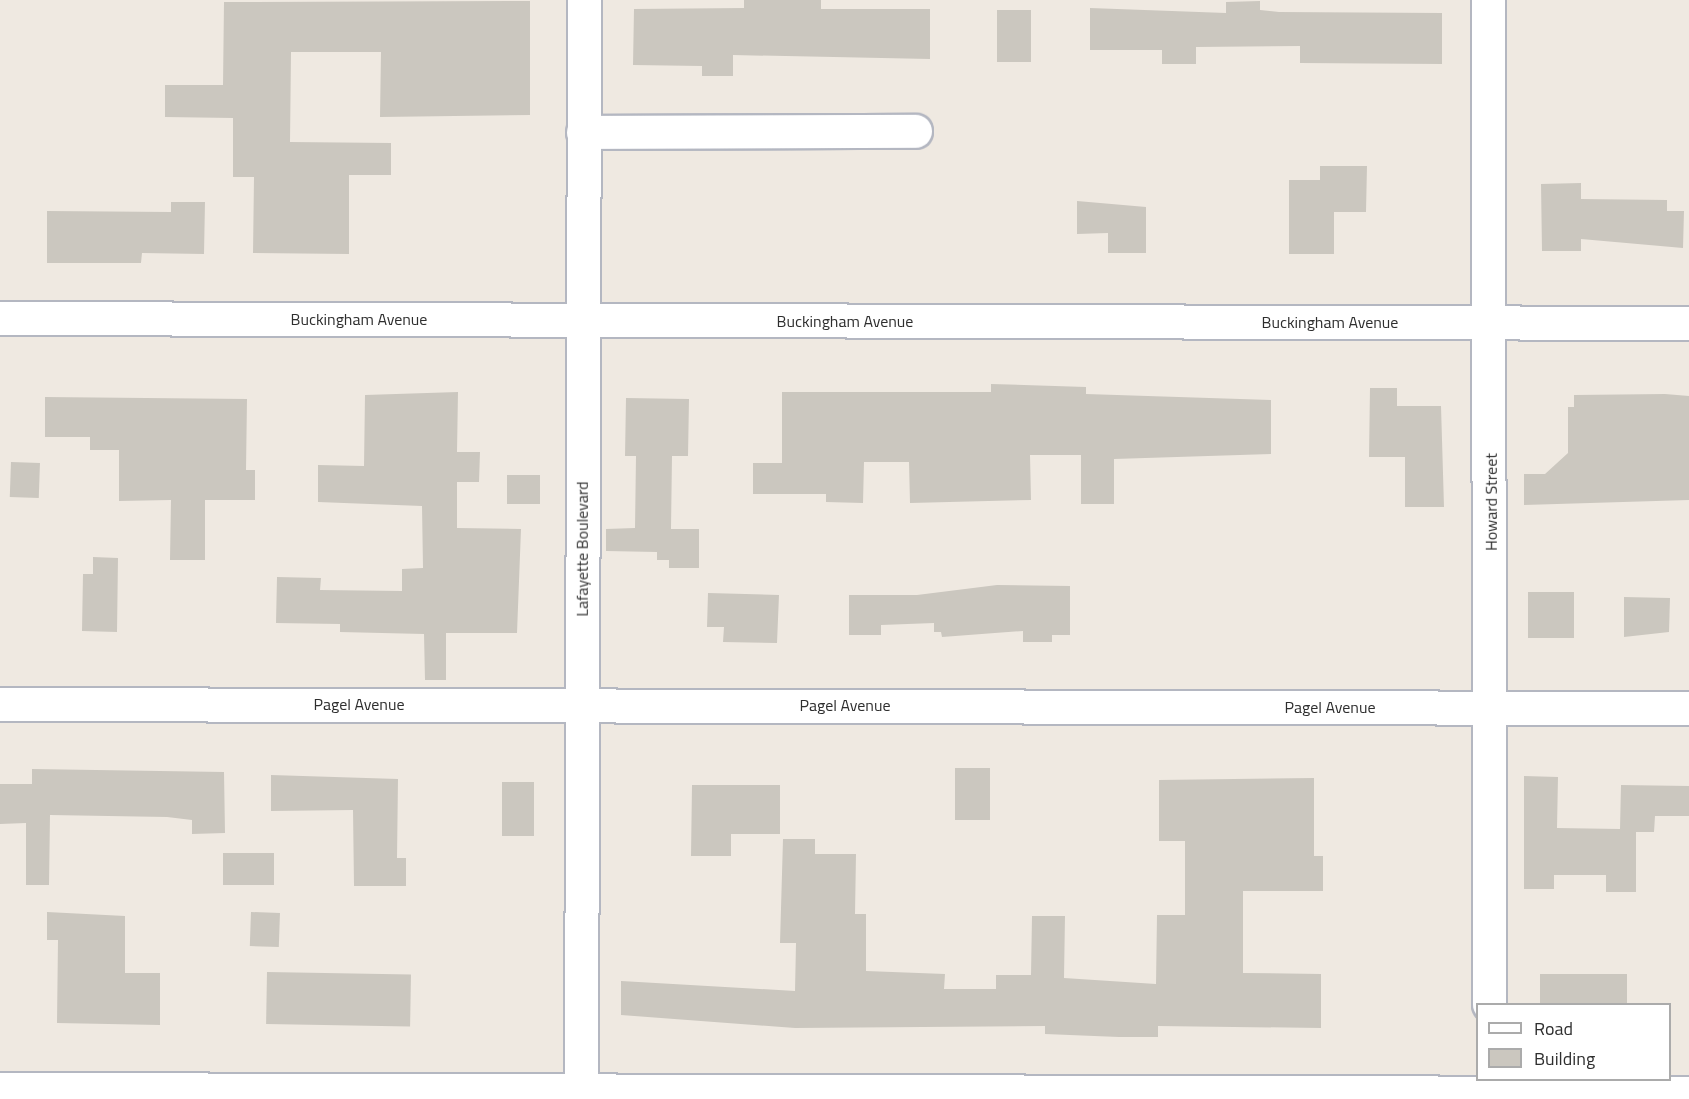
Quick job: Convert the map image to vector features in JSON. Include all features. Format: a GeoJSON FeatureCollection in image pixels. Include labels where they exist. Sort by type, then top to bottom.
{"type":"FeatureCollection","features":[{"type":"Feature","properties":{"kind":"street","name":"Lafayette Boulevard"},"geometry":{"type":"LineString","coordinates":[[581,1094],[584,0]]}},
{"type":"Feature","properties":{"kind":"street","name":"Howard Street"},"geometry":{"type":"LineString","coordinates":[[1488,0],[1491,322],[1489,1003]]}},
{"type":"Feature","properties":{"kind":"street"},"geometry":{"type":"LineString","coordinates":[[583,132],[915,131]]}},
{"type":"Feature","properties":{"kind":"street","name":"Buckingham Avenue"},"geometry":{"type":"LineString","coordinates":[[0,318],[1689,323]]}},
{"type":"Feature","properties":{"kind":"street","name":"Pagel Avenue"},"geometry":{"type":"LineString","coordinates":[[0,704],[1689,708]]}},
{"type":"Feature","properties":{"kind":"street"},"geometry":{"type":"LineString","coordinates":[[0,1089],[581,1094],[1489,1090],[1689,1094]]}},
{"type":"Feature","properties":{"kind":"building"},"geometry":{"type":"Polygon","coordinates":[[[744,0],[821,0],[821,9],[930,9],[930,59],[733,55],[733,76],[702,76],[702,66],[633,65],[634,9],[744,8],[744,0]]]}},
{"type":"Feature","properties":{"kind":"building"},"geometry":{"type":"Polygon","coordinates":[[[530,1],[530,115],[380,117],[381,52],[291,52],[290,142],[391,143],[391,175],[349,175],[349,254],[253,253],[254,177],[233,177],[233,118],[165,117],[165,85],[223,85],[224,2],[530,1]]]}},
{"type":"Feature","properties":{"kind":"building"},"geometry":{"type":"Polygon","coordinates":[[[1260,1],[1260,10],[1279,12],[1442,13],[1442,64],[1300,63],[1300,46],[1196,47],[1196,64],[1162,64],[1162,50],[1090,50],[1090,8],[1226,13],[1226,2],[1260,1]]]}},
{"type":"Feature","properties":{"kind":"building"},"geometry":{"type":"Polygon","coordinates":[[[997,10],[1031,10],[1031,62],[997,62],[997,10]]]}},
{"type":"Feature","properties":{"kind":"building"},"geometry":{"type":"Polygon","coordinates":[[[1320,166],[1367,166],[1366,212],[1334,212],[1334,254],[1289,254],[1289,180],[1320,180],[1320,166]]]}},
{"type":"Feature","properties":{"kind":"building"},"geometry":{"type":"Polygon","coordinates":[[[1581,183],[1581,199],[1667,200],[1667,211],[1684,211],[1683,248],[1581,239],[1581,251],[1542,251],[1541,184],[1581,183]]]}},
{"type":"Feature","properties":{"kind":"building"},"geometry":{"type":"Polygon","coordinates":[[[1077,201],[1146,207],[1146,253],[1108,253],[1108,233],[1077,234],[1077,201]]]}},
{"type":"Feature","properties":{"kind":"building"},"geometry":{"type":"Polygon","coordinates":[[[171,202],[205,202],[204,254],[142,253],[141,263],[47,263],[47,211],[171,212],[171,202]]]}},
{"type":"Feature","properties":{"kind":"building"},"geometry":{"type":"Polygon","coordinates":[[[991,384],[1086,387],[1086,394],[1271,400],[1271,454],[1114,459],[1114,504],[1081,504],[1081,455],[1030,455],[1031,500],[910,503],[909,462],[864,462],[863,503],[826,502],[826,494],[753,494],[753,463],[782,463],[782,392],[991,392],[991,384]]]}},
{"type":"Feature","properties":{"kind":"building"},"geometry":{"type":"Polygon","coordinates":[[[1370,388],[1397,388],[1397,406],[1441,406],[1444,507],[1405,507],[1405,457],[1369,457],[1370,388]]]}},
{"type":"Feature","properties":{"kind":"building"},"geometry":{"type":"Polygon","coordinates":[[[458,392],[457,452],[480,452],[479,482],[457,482],[457,528],[521,529],[517,633],[446,633],[446,680],[425,680],[424,634],[340,632],[340,624],[276,623],[277,577],[321,578],[320,590],[402,591],[402,569],[423,568],[422,506],[318,502],[318,465],[364,466],[365,395],[458,392]]]}},
{"type":"Feature","properties":{"kind":"building"},"geometry":{"type":"Polygon","coordinates":[[[1574,395],[1689,396],[1689,500],[1524,505],[1524,474],[1545,474],[1568,453],[1568,407],[1574,407],[1574,395]]]}},
{"type":"Feature","properties":{"kind":"building"},"geometry":{"type":"Polygon","coordinates":[[[45,397],[247,399],[246,470],[255,470],[255,500],[205,500],[205,560],[170,560],[171,500],[119,501],[119,450],[90,450],[90,437],[45,437],[45,397]]]}},
{"type":"Feature","properties":{"kind":"building"},"geometry":{"type":"Polygon","coordinates":[[[626,398],[689,399],[688,456],[672,456],[671,529],[699,529],[699,568],[669,568],[669,560],[657,560],[657,552],[606,551],[606,529],[635,528],[636,456],[625,456],[626,398]]]}},
{"type":"Feature","properties":{"kind":"building"},"geometry":{"type":"Polygon","coordinates":[[[11,462],[40,463],[39,498],[10,497],[11,462]]]}},
{"type":"Feature","properties":{"kind":"building"},"geometry":{"type":"Polygon","coordinates":[[[507,475],[540,475],[540,504],[507,504],[507,475]]]}},
{"type":"Feature","properties":{"kind":"building"},"geometry":{"type":"Polygon","coordinates":[[[93,557],[118,558],[117,632],[82,631],[83,574],[93,574],[93,557]]]}},
{"type":"Feature","properties":{"kind":"building"},"geometry":{"type":"Polygon","coordinates":[[[997,585],[1070,586],[1070,635],[1052,635],[1052,642],[1023,642],[1023,631],[942,637],[941,632],[934,632],[934,623],[881,625],[881,635],[849,635],[849,595],[917,595],[997,585]]]}},
{"type":"Feature","properties":{"kind":"building"},"geometry":{"type":"Polygon","coordinates":[[[1528,592],[1574,592],[1574,638],[1528,638],[1528,592]]]}},
{"type":"Feature","properties":{"kind":"building"},"geometry":{"type":"Polygon","coordinates":[[[708,593],[779,595],[777,643],[723,642],[724,627],[707,627],[708,593]]]}},
{"type":"Feature","properties":{"kind":"building"},"geometry":{"type":"Polygon","coordinates":[[[1624,597],[1670,598],[1669,632],[1624,637],[1624,597]]]}},
{"type":"Feature","properties":{"kind":"building"},"geometry":{"type":"Polygon","coordinates":[[[955,768],[990,768],[990,820],[955,820],[955,768]]]}},
{"type":"Feature","properties":{"kind":"building"},"geometry":{"type":"Polygon","coordinates":[[[32,769],[224,772],[225,833],[192,834],[192,820],[167,817],[50,815],[49,885],[26,885],[26,823],[0,824],[0,784],[32,784],[32,769]]]}},
{"type":"Feature","properties":{"kind":"building"},"geometry":{"type":"Polygon","coordinates":[[[271,775],[398,779],[397,858],[406,858],[406,886],[354,886],[353,810],[271,811],[271,775]]]}},
{"type":"Feature","properties":{"kind":"building"},"geometry":{"type":"Polygon","coordinates":[[[1524,776],[1558,777],[1557,828],[1620,829],[1621,785],[1689,786],[1689,816],[1655,816],[1654,832],[1636,832],[1636,892],[1606,892],[1606,875],[1554,875],[1554,889],[1524,889],[1524,776]]]}},
{"type":"Feature","properties":{"kind":"building"},"geometry":{"type":"Polygon","coordinates":[[[1314,778],[1314,856],[1323,856],[1323,891],[1243,891],[1243,973],[1321,974],[1321,1028],[1158,1026],[1158,1037],[1119,1037],[1045,1034],[1045,1026],[795,1028],[621,1015],[621,981],[795,991],[796,943],[780,943],[783,839],[815,839],[815,854],[856,854],[855,914],[866,914],[866,971],[945,974],[944,989],[996,989],[996,975],[1031,975],[1032,916],[1065,916],[1064,978],[1156,984],[1157,915],[1185,915],[1185,841],[1159,841],[1159,780],[1314,778]]]}},
{"type":"Feature","properties":{"kind":"building"},"geometry":{"type":"Polygon","coordinates":[[[502,782],[534,782],[534,836],[502,836],[502,782]]]}},
{"type":"Feature","properties":{"kind":"building"},"geometry":{"type":"Polygon","coordinates":[[[692,785],[780,785],[780,834],[731,834],[731,856],[691,856],[692,785]]]}},
{"type":"Feature","properties":{"kind":"building"},"geometry":{"type":"Polygon","coordinates":[[[223,853],[274,853],[274,885],[223,885],[223,853]]]}},
{"type":"Feature","properties":{"kind":"building"},"geometry":{"type":"Polygon","coordinates":[[[47,912],[125,916],[125,973],[160,973],[160,1025],[57,1023],[58,940],[47,940],[47,912]]]}},
{"type":"Feature","properties":{"kind":"building"},"geometry":{"type":"Polygon","coordinates":[[[251,912],[280,913],[279,947],[250,946],[251,912]]]}},
{"type":"Feature","properties":{"kind":"building"},"geometry":{"type":"Polygon","coordinates":[[[267,972],[411,975],[410,1027],[266,1024],[267,972]]]}},
{"type":"Feature","properties":{"kind":"building"},"geometry":{"type":"Polygon","coordinates":[[[1540,974],[1627,974],[1627,1003],[1540,1003],[1540,974]]]}}]}
